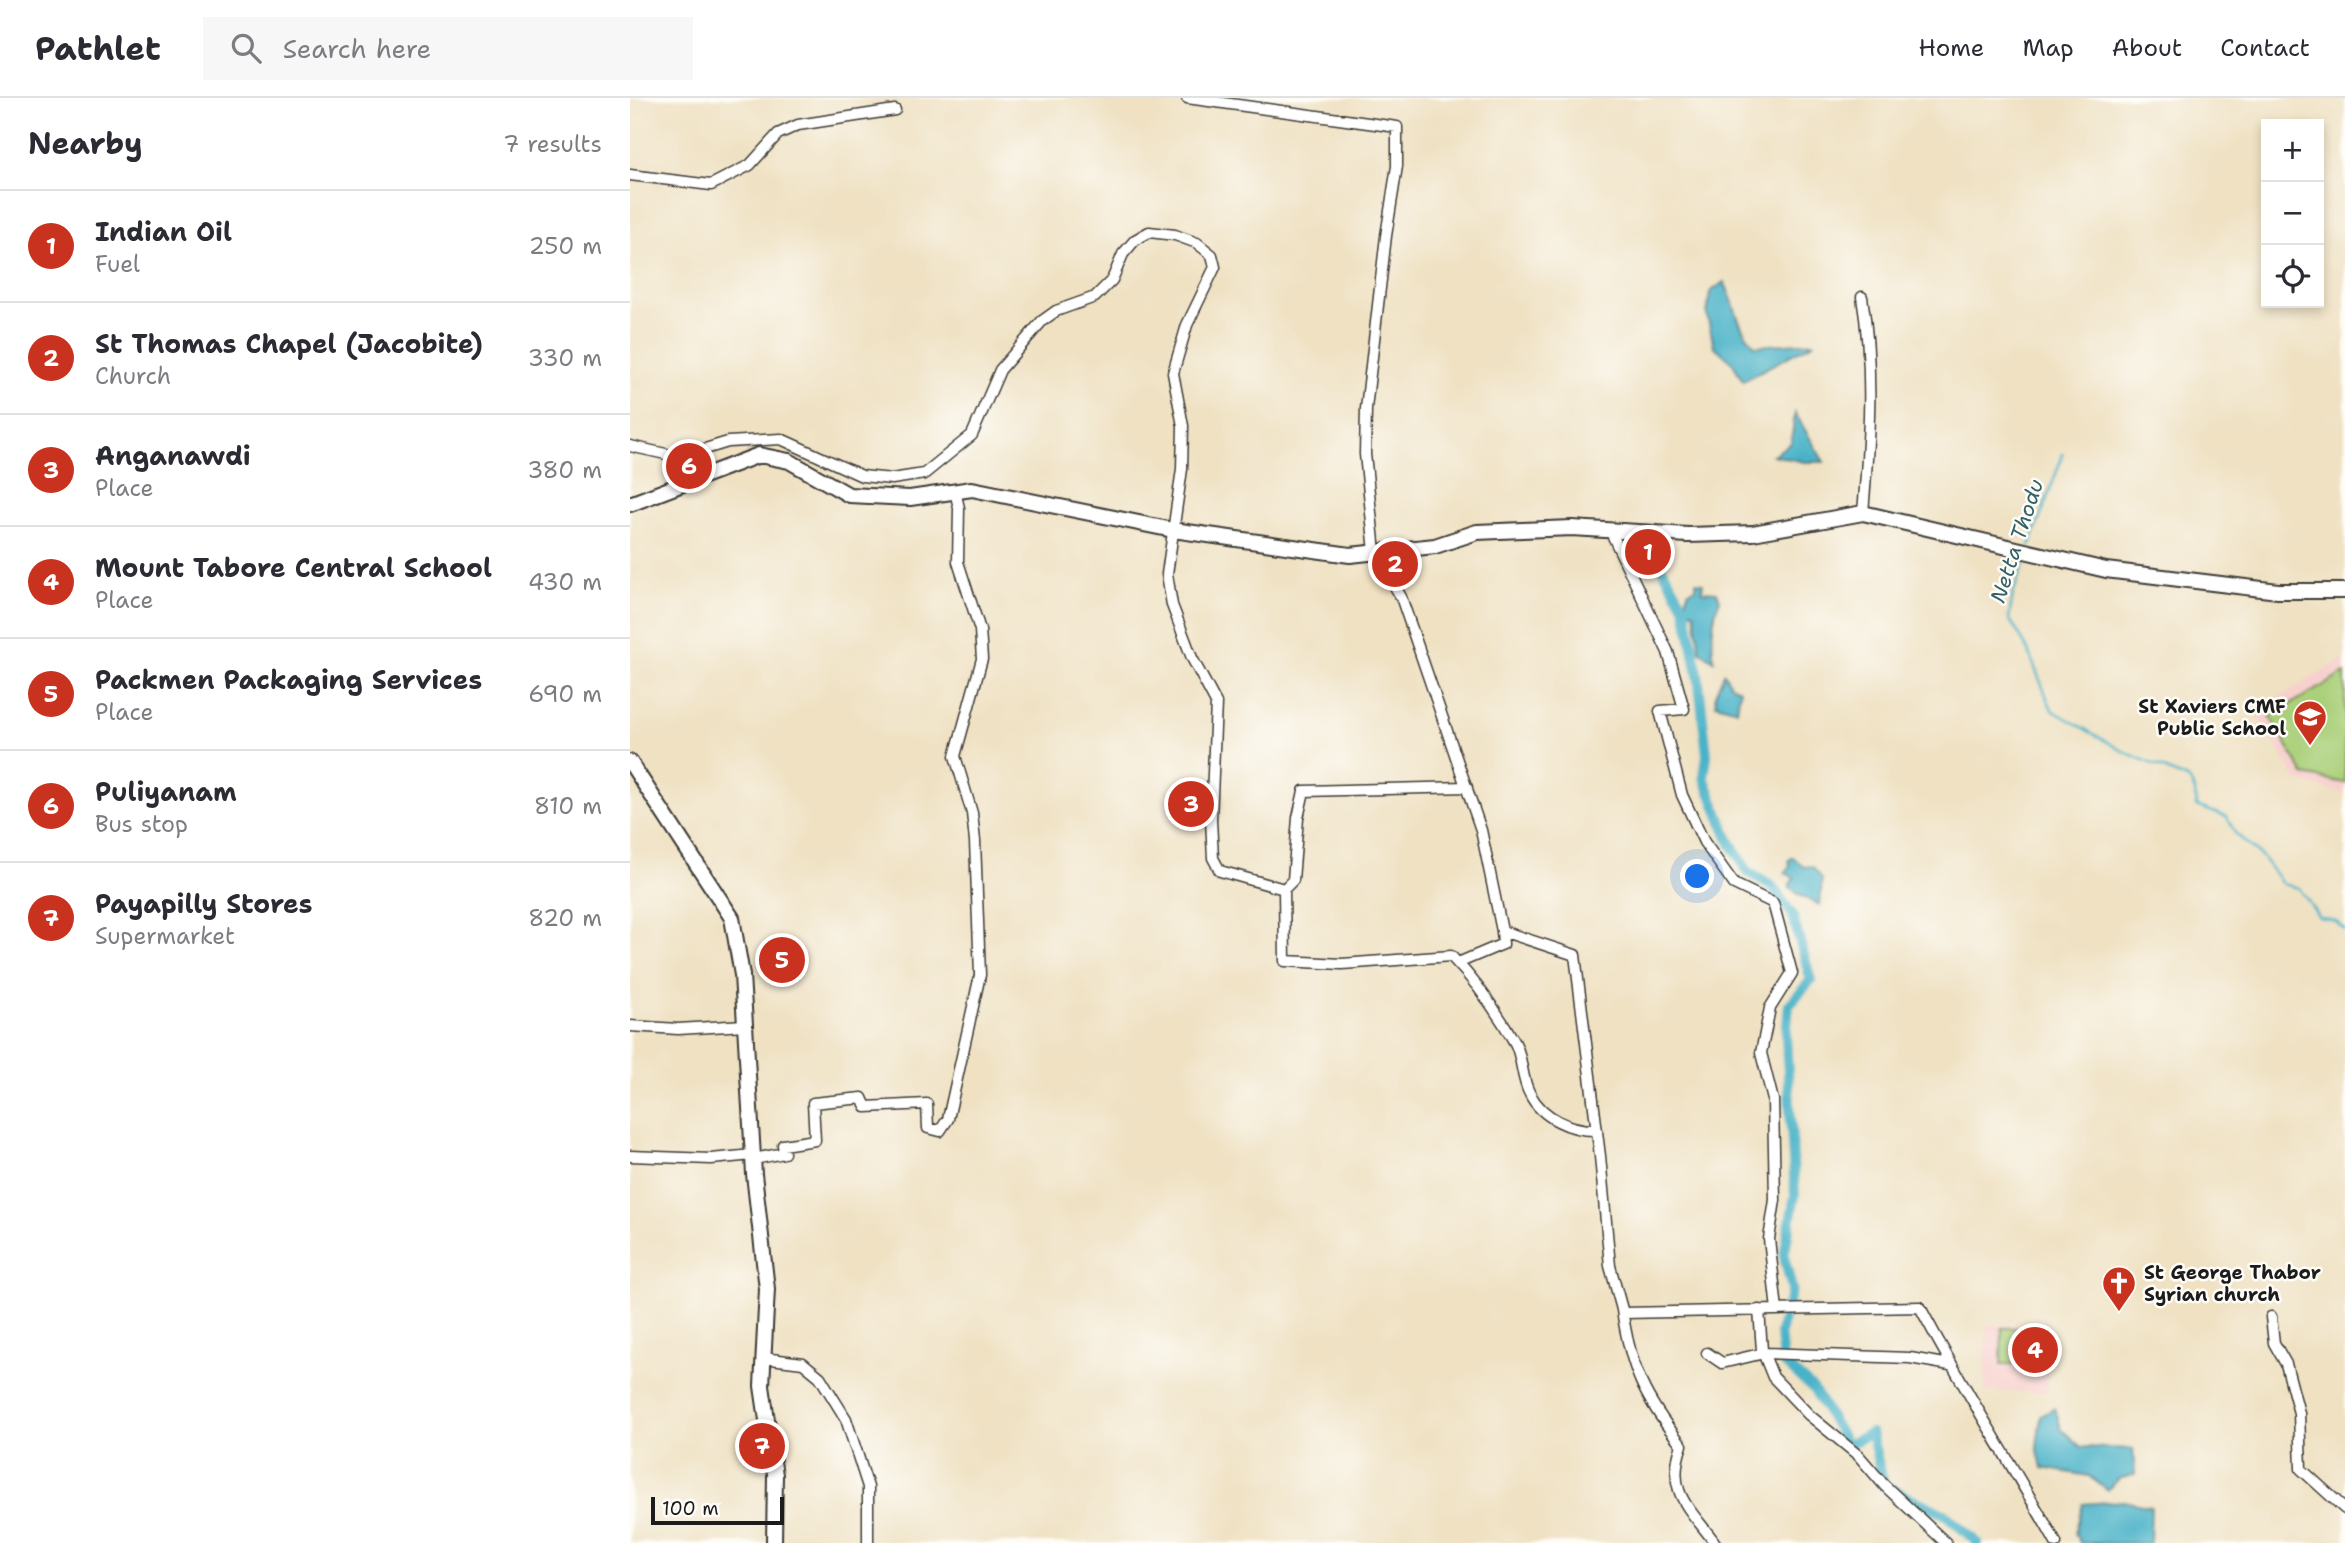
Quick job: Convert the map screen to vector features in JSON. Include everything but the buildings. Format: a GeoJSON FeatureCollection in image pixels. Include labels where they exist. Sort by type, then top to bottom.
{"type":"FeatureCollection","features":[{"type":"Feature","properties":{"kind":"main road"},"geometry":{"type":"LineString","coordinates":[[631,501],[759,455],[789,461],[849,495],[911,498],[972,489],[1173,530],[1350,555],[1435,546],[1477,532],[1572,528],[1688,535],[1753,533],[1863,513],[2120,572],[2278,591],[2345,591]]}},
{"type":"Feature","properties":{"kind":"main road"},"geometry":{"type":"LineString","coordinates":[[630,762],[732,918],[742,975],[753,1157],[767,1289],[762,1386],[775,1475],[774,1543]]}},
{"type":"Feature","properties":{"kind":"street"},"geometry":{"type":"LineString","coordinates":[[1187,98],[1396,127],[1397,166],[1385,236],[1366,409],[1365,454],[1375,552],[1401,597],[1467,787],[1481,830],[1502,931],[1503,944],[1458,963]]}},
{"type":"Feature","properties":{"kind":"street"},"geometry":{"type":"LineString","coordinates":[[630,175],[711,185],[750,165],[778,134],[798,125],[895,110]]}},
{"type":"Feature","properties":{"kind":"street"},"geometry":{"type":"LineString","coordinates":[[630,446],[679,457],[728,442],[781,439],[862,477],[892,479],[924,474],[972,435],[1000,370],[1042,321],[1056,311],[1095,297],[1112,280],[1123,254],[1135,240],[1150,232],[1175,235],[1197,243],[1212,255],[1215,267],[1187,325],[1173,373],[1184,426],[1182,469],[1167,574],[1172,605],[1192,658],[1216,703],[1211,820],[1213,858],[1220,871],[1284,889]]}},
{"type":"Feature","properties":{"kind":"street"},"geometry":{"type":"LineString","coordinates":[[1862,298],[1870,345],[1863,513]]}},
{"type":"Feature","properties":{"kind":"street"},"geometry":{"type":"LineString","coordinates":[[630,1156],[711,1159],[784,1153],[783,1145],[815,1140],[813,1103],[862,1098],[866,1107],[927,1104],[928,1128],[940,1131],[948,1119],[980,975],[972,813],[955,756],[982,659],[980,630],[958,562],[960,508],[955,491]]}},
{"type":"Feature","properties":{"kind":"street"},"geometry":{"type":"LineString","coordinates":[[1610,530],[1668,652],[1678,686],[1684,709],[1660,711],[1682,795],[1704,842],[1734,884],[1773,903],[1792,973],[1770,1008],[1761,1053],[1773,1100],[1775,1200],[1769,1239],[1776,1310]]}},
{"type":"Feature","properties":{"kind":"street"},"geometry":{"type":"LineString","coordinates":[[1467,787],[1304,791],[1298,818],[1293,880],[1284,889],[1285,961],[1342,964],[1451,956],[1476,983],[1516,1045],[1530,1094],[1541,1108],[1572,1128],[1597,1130]]}},
{"type":"Feature","properties":{"kind":"street"},"geometry":{"type":"LineString","coordinates":[[1502,931],[1575,956],[1597,1130],[1610,1266],[1622,1309],[1629,1356],[1653,1409],[1682,1445],[1676,1460],[1676,1489],[1715,1543]]}},
{"type":"Feature","properties":{"kind":"street"},"geometry":{"type":"LineString","coordinates":[[630,1026],[678,1029],[745,1025]]}},
{"type":"Feature","properties":{"kind":"street"},"geometry":{"type":"LineString","coordinates":[[1622,1309],[1623,1313],[1920,1307],[1950,1365],[2056,1543]]}},
{"type":"Feature","properties":{"kind":"street"},"geometry":{"type":"LineString","coordinates":[[1759,1310],[1764,1353],[1773,1377],[1794,1400],[1859,1456],[1875,1476],[1946,1543]]}},
{"type":"Feature","properties":{"kind":"street"},"geometry":{"type":"LineString","coordinates":[[2271,1317],[2274,1343],[2286,1364],[2299,1413],[2301,1469],[2345,1509]]}},
{"type":"Feature","properties":{"kind":"street"},"geometry":{"type":"LineString","coordinates":[[1707,1353],[1722,1363],[1764,1353],[1910,1358],[1950,1365]]}},
{"type":"Feature","properties":{"kind":"street"},"geometry":{"type":"LineString","coordinates":[[763,1358],[803,1363],[820,1377],[846,1419],[868,1487],[868,1543]]}},
{"type":"Feature","properties":{"kind":"shaded area","name":"St Xaviers CMF Public School"},"geometry":{"type":"Polygon","coordinates":[[[2345,658],[2345,794],[2297,781],[2255,712],[2345,658]]]}},
{"type":"Feature","properties":{"kind":"shaded area"},"geometry":{"type":"Polygon","coordinates":[[[1986,1325],[2047,1325],[2047,1392],[1985,1391],[1986,1325]]]}},
{"type":"Feature","properties":{"kind":"green space","name":"St Xaviers CMF Public School"},"geometry":{"type":"Polygon","coordinates":[[[2345,673],[2345,783],[2304,775],[2270,716],[2345,673]]]}},
{"type":"Feature","properties":{"kind":"green space"},"geometry":{"type":"Polygon","coordinates":[[[2002,1328],[2026,1328],[2026,1364],[2001,1364],[2002,1328]]]}},
{"type":"Feature","properties":{"kind":"water"},"geometry":{"type":"Polygon","coordinates":[[[1724,282],[1740,322],[1755,346],[1815,342],[1743,381],[1732,362],[1714,346],[1707,315],[1710,292],[1724,282]]]}},
{"type":"Feature","properties":{"kind":"water"},"geometry":{"type":"Polygon","coordinates":[[[1795,413],[1824,462],[1804,462],[1773,455],[1791,443],[1795,413]]]}},
{"type":"Feature","properties":{"kind":"water"},"geometry":{"type":"Polygon","coordinates":[[[1696,582],[1703,583],[1702,591],[1717,592],[1720,600],[1713,630],[1714,660],[1700,651],[1695,613],[1685,608],[1688,592],[1696,588],[1696,582]]]}},
{"type":"Feature","properties":{"kind":"water"},"geometry":{"type":"Polygon","coordinates":[[[1724,673],[1731,685],[1740,690],[1737,710],[1716,704],[1715,695],[1724,673]]]}},
{"type":"Feature","properties":{"kind":"water"},"geometry":{"type":"Polygon","coordinates":[[[1793,857],[1804,867],[1812,866],[1822,879],[1820,905],[1799,895],[1789,886],[1794,878],[1785,873],[1790,867],[1789,860],[1793,857]]]}},
{"type":"Feature","properties":{"kind":"water"},"geometry":{"type":"Polygon","coordinates":[[[2055,1408],[2061,1429],[2081,1447],[2133,1449],[2135,1474],[2119,1479],[2107,1490],[2089,1476],[2042,1468],[2037,1446],[2041,1416],[2055,1408]]]}},
{"type":"Feature","properties":{"kind":"water"},"geometry":{"type":"Polygon","coordinates":[[[2124,1501],[2151,1507],[2150,1543],[2080,1543],[2075,1533],[2083,1504],[2124,1501]]]}},
{"type":"Feature","properties":{"kind":"waterway","name":"Netta Thodu"},"geometry":{"type":"LineString","coordinates":[[2030,546],[2063,454]]}},
{"type":"Feature","properties":{"kind":"waterway","name":"Netta Thodu"},"geometry":{"type":"LineString","coordinates":[[2027,555],[2013,594],[2009,618],[2027,648],[2052,710],[2123,751],[2189,780],[2195,791],[2196,806],[2227,817],[2235,833],[2262,857],[2283,884],[2299,888],[2319,917],[2335,921],[2345,930]]}},
{"type":"Feature","properties":{"kind":"waterway"},"geometry":{"type":"LineString","coordinates":[[1657,559],[1685,608],[1698,674],[1707,755],[1704,777],[1729,840],[1748,872],[1772,886],[1792,914],[1811,980],[1789,1005],[1786,1036],[1795,1195],[1784,1256],[1792,1289],[1780,1333],[1783,1362],[1814,1390],[1847,1445],[1871,1433],[1884,1485],[1946,1515],[1978,1543]]}},
{"type":"Feature","properties":{"kind":"place","name":"Puliyanam"},"geometry":{"type":"Point","coordinates":[689,466]}},
{"type":"Feature","properties":{"kind":"place","name":"Indian Oil"},"geometry":{"type":"Point","coordinates":[1648,552]}},
{"type":"Feature","properties":{"kind":"place","name":"St Thomas Chapel (Jacobite)"},"geometry":{"type":"Point","coordinates":[1395,564]}},
{"type":"Feature","properties":{"kind":"place","name":"St Xaviers CMF Public School"},"geometry":{"type":"Point","coordinates":[2310,747]}},
{"type":"Feature","properties":{"kind":"place","name":"Anganawdi"},"geometry":{"type":"Point","coordinates":[1191,804]}},
{"type":"Feature","properties":{"kind":"place","name":"Packmen Packaging Services"},"geometry":{"type":"Point","coordinates":[782,960]}},
{"type":"Feature","properties":{"kind":"place","name":"St George Thabor Syrian church"},"geometry":{"type":"Point","coordinates":[2119,1313]}},
{"type":"Feature","properties":{"kind":"place","name":"Mount Tabore Central School"},"geometry":{"type":"Point","coordinates":[2035,1350]}},
{"type":"Feature","properties":{"kind":"place","name":"Payapilly Stores"},"geometry":{"type":"Point","coordinates":[762,1446]}}]}
